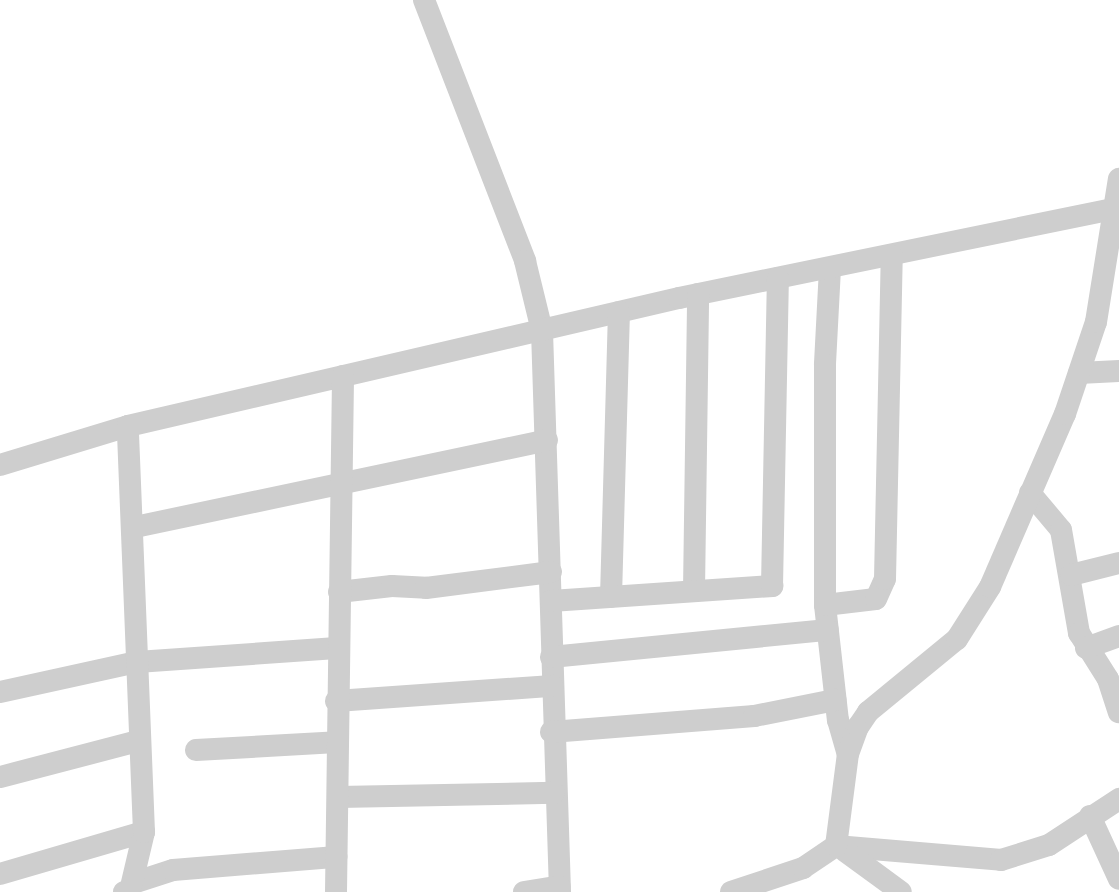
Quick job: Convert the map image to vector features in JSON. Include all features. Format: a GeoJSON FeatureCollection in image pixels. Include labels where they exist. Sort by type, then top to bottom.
{"type":"FeatureCollection","features":[{"type":"Feature","properties":{"kind":"street"},"geometry":{"type":"LineString","coordinates":[[424,0],[525,261],[542,331],[551,572],[551,732],[560,889],[524,892]]}},
{"type":"Feature","properties":{"kind":"street"},"geometry":{"type":"LineString","coordinates":[[836,846],[848,754],[868,712],[957,639],[990,587],[1030,493],[1079,373],[1111,278],[1119,179]]}},
{"type":"Feature","properties":{"kind":"street"},"geometry":{"type":"LineString","coordinates":[[0,465],[128,426],[619,312],[1117,209]]}},
{"type":"Feature","properties":{"kind":"street"},"geometry":{"type":"LineString","coordinates":[[825,605],[876,599],[885,579],[892,256]]}},
{"type":"Feature","properties":{"kind":"street"},"geometry":{"type":"LineString","coordinates":[[830,268],[825,366],[825,605],[835,700],[848,754]]}},
{"type":"Feature","properties":{"kind":"street"},"geometry":{"type":"LineString","coordinates":[[551,601],[767,587],[775,575],[773,423],[778,278]]}},
{"type":"Feature","properties":{"kind":"street"},"geometry":{"type":"LineString","coordinates":[[694,591],[698,294]]}},
{"type":"Feature","properties":{"kind":"street"},"geometry":{"type":"LineString","coordinates":[[611,597],[619,312]]}},
{"type":"Feature","properties":{"kind":"street"},"geometry":{"type":"LineString","coordinates":[[1079,373],[1119,371]]}},
{"type":"Feature","properties":{"kind":"street"},"geometry":{"type":"LineString","coordinates":[[336,892],[339,797],[336,701],[343,376]]}},
{"type":"Feature","properties":{"kind":"street"},"geometry":{"type":"LineString","coordinates":[[128,426],[135,527],[138,741],[144,832],[129,889]]}},
{"type":"Feature","properties":{"kind":"street"},"geometry":{"type":"LineString","coordinates":[[135,527],[547,440]]}},
{"type":"Feature","properties":{"kind":"street"},"geometry":{"type":"LineString","coordinates":[[1030,493],[1061,530],[1071,575],[1075,615],[1086,648],[1108,679],[1119,712]]}},
{"type":"Feature","properties":{"kind":"street"},"geometry":{"type":"LineString","coordinates":[[1071,575],[1119,563]]}},
{"type":"Feature","properties":{"kind":"street"},"geometry":{"type":"LineString","coordinates":[[339,592],[426,588],[551,572]]}},
{"type":"Feature","properties":{"kind":"street"},"geometry":{"type":"LineString","coordinates":[[551,657],[828,630]]}},
{"type":"Feature","properties":{"kind":"street"},"geometry":{"type":"LineString","coordinates":[[1086,648],[1119,636]]}},
{"type":"Feature","properties":{"kind":"street"},"geometry":{"type":"LineString","coordinates":[[0,692],[137,662],[337,648]]}},
{"type":"Feature","properties":{"kind":"street"},"geometry":{"type":"LineString","coordinates":[[336,701],[552,686]]}},
{"type":"Feature","properties":{"kind":"street"},"geometry":{"type":"LineString","coordinates":[[551,732],[754,717],[835,700]]}},
{"type":"Feature","properties":{"kind":"street"},"geometry":{"type":"LineString","coordinates":[[0,777],[138,741]]}},
{"type":"Feature","properties":{"kind":"street"},"geometry":{"type":"LineString","coordinates":[[196,750],[337,742]]}},
{"type":"Feature","properties":{"kind":"street"},"geometry":{"type":"LineString","coordinates":[[339,797],[554,793]]}},
{"type":"Feature","properties":{"kind":"street"},"geometry":{"type":"LineString","coordinates":[[731,892],[803,868],[836,846],[1001,860],[1049,845],[1119,799]]}},
{"type":"Feature","properties":{"kind":"street"},"geometry":{"type":"LineString","coordinates":[[1090,816],[1119,879]]}},
{"type":"Feature","properties":{"kind":"street"},"geometry":{"type":"LineString","coordinates":[[0,874],[144,832]]}},
{"type":"Feature","properties":{"kind":"street"},"geometry":{"type":"LineString","coordinates":[[836,846],[901,892]]}},
{"type":"Feature","properties":{"kind":"street"},"geometry":{"type":"LineString","coordinates":[[129,889],[173,870],[336,857]]}}]}
